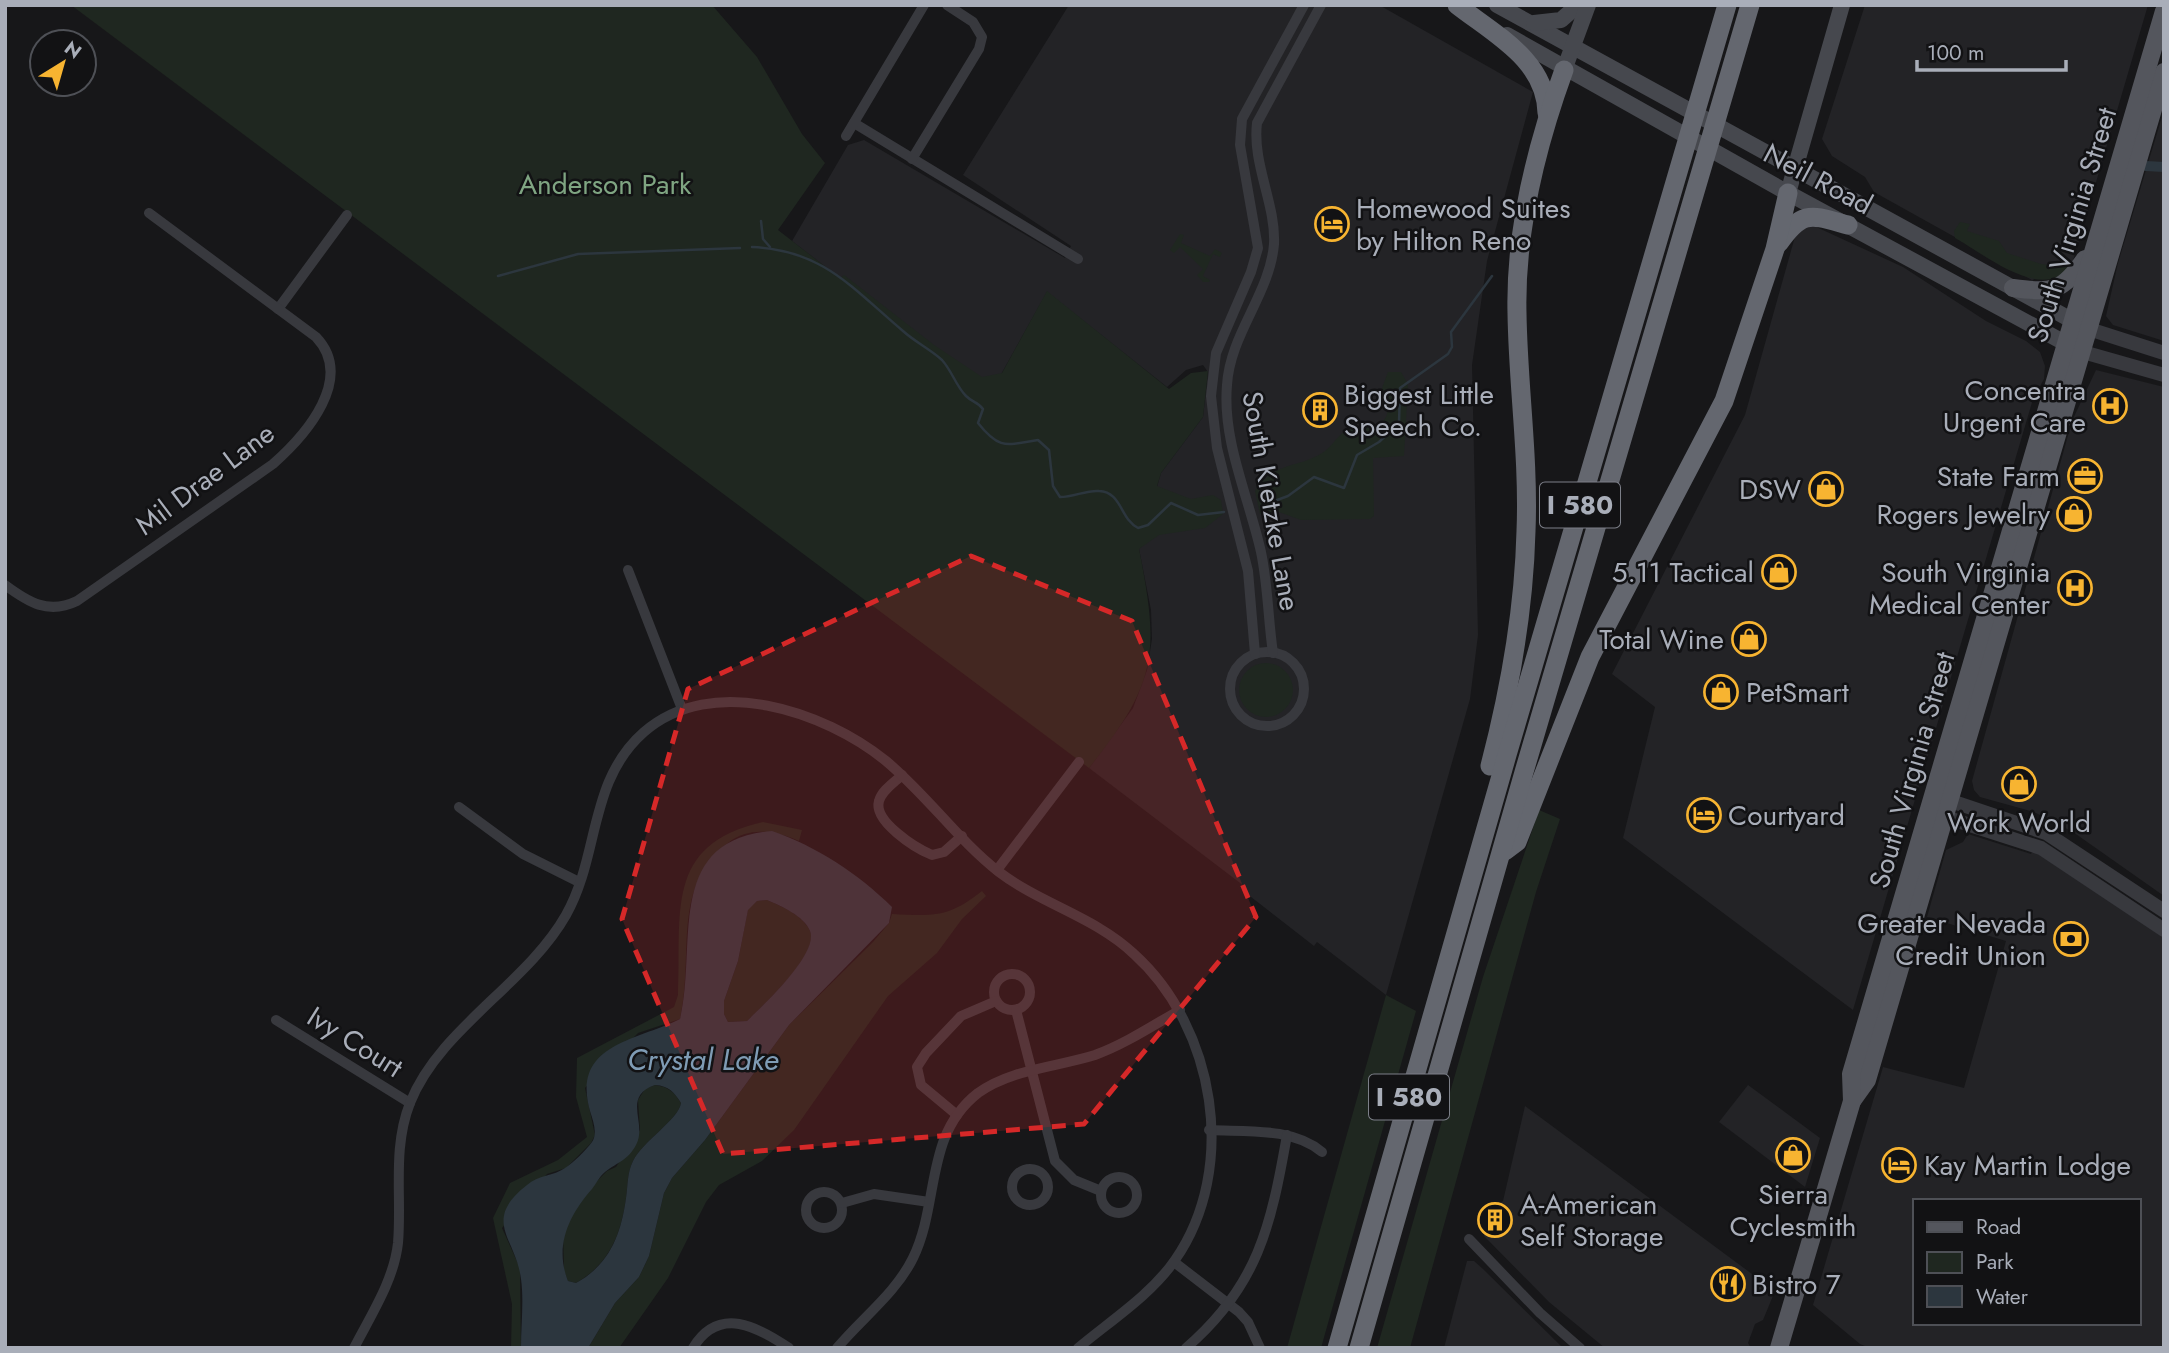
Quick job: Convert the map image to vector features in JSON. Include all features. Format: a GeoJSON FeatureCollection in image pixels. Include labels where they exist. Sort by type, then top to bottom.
{"type":"FeatureCollection","features":[{"type":"Feature","properties":{"kind":"highway"},"geometry":{"type":"LineString","coordinates":[[1457,5],[1531,65],[1544,89],[1547,121]]}},
{"type":"Feature","properties":{"kind":"highway","name":"I 580"},"geometry":{"type":"LineString","coordinates":[[1337,1348],[1727,5]]}},
{"type":"Feature","properties":{"kind":"highway","name":"I 580"},"geometry":{"type":"LineString","coordinates":[[1359,1348],[1750,5]]}},
{"type":"Feature","properties":{"kind":"highway"},"geometry":{"type":"LineString","coordinates":[[1481,847],[1482,801],[1514,660],[1521,607],[1527,486],[1517,282],[1525,211],[1547,121],[1564,70]]}},
{"type":"Feature","properties":{"kind":"highway"},"geometry":{"type":"LineString","coordinates":[[1501,853],[1517,842],[1590,656],[1724,401],[1774,249],[1788,193]]}},
{"type":"Feature","properties":{"kind":"highway"},"geometry":{"type":"LineString","coordinates":[[1774,249],[1792,225],[1803,217],[1818,217],[1848,225]]}},
{"type":"Feature","properties":{"kind":"main road","name":"Neil Road"},"geometry":{"type":"LineString","coordinates":[[1457,5],[1564,70],[2083,352]]}},
{"type":"Feature","properties":{"kind":"main road","name":"Neil Road"},"geometry":{"type":"LineString","coordinates":[[1497,5],[2071,322],[2090,329]]}},
{"type":"Feature","properties":{"kind":"main road"},"geometry":{"type":"LineString","coordinates":[[1532,23],[1561,20],[1578,5]]}},
{"type":"Feature","properties":{"kind":"main road"},"geometry":{"type":"LineString","coordinates":[[1564,70],[1575,46],[1587,5]]}},
{"type":"Feature","properties":{"kind":"main road"},"geometry":{"type":"LineString","coordinates":[[1788,193],[1842,5]]}},
{"type":"Feature","properties":{"kind":"main road","name":"South Virginia Street"},"geometry":{"type":"LineString","coordinates":[[1939,806],[2090,329],[2159,68],[2164,10]]}},
{"type":"Feature","properties":{"kind":"main road","name":"South Virginia Street"},"geometry":{"type":"LineString","coordinates":[[1779,1348],[1852,1101],[1867,1080],[2071,322],[2095,244],[2159,68]]}},
{"type":"Feature","properties":{"kind":"main road"},"geometry":{"type":"LineString","coordinates":[[2013,288],[2046,291],[2063,286],[2095,244]]}},
{"type":"Feature","properties":{"kind":"street"},"geometry":{"type":"LineString","coordinates":[[846,136],[924,5]]}},
{"type":"Feature","properties":{"kind":"street"},"geometry":{"type":"LineString","coordinates":[[912,159],[979,49],[982,37],[973,22],[947,5]]}},
{"type":"Feature","properties":{"kind":"street","name":"South Kietzke Lane"},"geometry":{"type":"LineString","coordinates":[[1255,654],[1248,571],[1217,448],[1211,396],[1216,353],[1251,272],[1258,248],[1240,145],[1242,119],[1304,5]]}},
{"type":"Feature","properties":{"kind":"street","name":"South Kietzke Lane"},"geometry":{"type":"LineString","coordinates":[[1273,653],[1264,570],[1229,430],[1227,386],[1233,350],[1265,278],[1274,246],[1257,144],[1257,123],[1321,5]]}},
{"type":"Feature","properties":{"kind":"street"},"geometry":{"type":"LineString","coordinates":[[854,123],[1078,259]]}},
{"type":"Feature","properties":{"kind":"street","name":"Mil Drae Lane"},"geometry":{"type":"LineString","coordinates":[[5,585],[36,605],[58,608],[77,601],[285,453],[325,397],[332,376],[332,365],[330,354],[316,337],[149,213]]}},
{"type":"Feature","properties":{"kind":"street"},"geometry":{"type":"LineString","coordinates":[[278,309],[347,215]]}},
{"type":"Feature","properties":{"kind":"street","name":"Neil Road"},"geometry":{"type":"LineString","coordinates":[[2090,329],[2164,353]]}},
{"type":"Feature","properties":{"kind":"street","name":"Neil Road"},"geometry":{"type":"LineString","coordinates":[[2083,352],[2164,375]]}},
{"type":"Feature","properties":{"kind":"street"},"geometry":{"type":"LineString","coordinates":[[628,570],[682,709]]}},
{"type":"Feature","properties":{"kind":"street","name":"South Kietzke Lane"},"geometry":{"type":"LineString","coordinates":[[1273,653],[1290,660],[1300,672],[1304,691],[1295,713],[1279,724],[1269,726],[1248,721],[1231,700],[1230,689],[1236,668],[1255,654],[1273,653]]}},
{"type":"Feature","properties":{"kind":"street"},"geometry":{"type":"LineString","coordinates":[[354,1348],[390,1278],[396,1254],[400,1143],[410,1102],[438,1058],[554,933],[572,903],[599,804],[613,767],[623,752],[649,727],[682,709],[738,700],[776,708],[854,739],[902,775],[997,870],[1116,938],[1150,969],[1180,1010],[1192,1034],[1205,1079],[1209,1130],[1205,1190],[1193,1228],[1174,1262],[1150,1287],[1078,1348]]}},
{"type":"Feature","properties":{"kind":"street"},"geometry":{"type":"LineString","coordinates":[[997,870],[1079,762]]}},
{"type":"Feature","properties":{"kind":"street"},"geometry":{"type":"LineString","coordinates":[[902,775],[879,802],[878,811],[887,823],[932,855],[944,852],[962,836]]}},
{"type":"Feature","properties":{"kind":"street"},"geometry":{"type":"LineString","coordinates":[[1939,806],[2046,833],[2164,911]]}},
{"type":"Feature","properties":{"kind":"street"},"geometry":{"type":"LineString","coordinates":[[1939,806],[2041,848],[2164,930]]}},
{"type":"Feature","properties":{"kind":"street"},"geometry":{"type":"LineString","coordinates":[[459,807],[523,853],[579,882]]}},
{"type":"Feature","properties":{"kind":"street"},"geometry":{"type":"LineString","coordinates":[[1015,974],[1022,976],[1030,988],[1030,995],[1022,1007],[1016,1010],[1002,1007],[996,1001],[994,989],[1001,977],[1015,974]]}},
{"type":"Feature","properties":{"kind":"street"},"geometry":{"type":"LineString","coordinates":[[957,1115],[921,1085],[917,1067],[926,1053],[961,1016],[996,1001]]}},
{"type":"Feature","properties":{"kind":"street"},"geometry":{"type":"LineString","coordinates":[[1016,1010],[1059,1167],[1074,1180],[1101,1191]]}},
{"type":"Feature","properties":{"kind":"street"},"geometry":{"type":"LineString","coordinates":[[837,1348],[890,1292],[911,1262],[920,1243],[942,1141],[957,1115],[991,1085],[1111,1048],[1180,1010]]}},
{"type":"Feature","properties":{"kind":"street","name":"Ivy Court"},"geometry":{"type":"LineString","coordinates":[[276,1020],[410,1102]]}},
{"type":"Feature","properties":{"kind":"street"},"geometry":{"type":"LineString","coordinates":[[1209,1130],[1287,1135],[1303,1140],[1322,1152]]}},
{"type":"Feature","properties":{"kind":"street"},"geometry":{"type":"LineString","coordinates":[[1186,1348],[1230,1304],[1256,1261],[1287,1135]]}},
{"type":"Feature","properties":{"kind":"street"},"geometry":{"type":"LineString","coordinates":[[1045,1177],[1059,1167]]}},
{"type":"Feature","properties":{"kind":"street"},"geometry":{"type":"LineString","coordinates":[[842,1203],[874,1194],[929,1202]]}},
{"type":"Feature","properties":{"kind":"street"},"geometry":{"type":"LineString","coordinates":[[1469,1239],[1540,1313],[1580,1348]]}},
{"type":"Feature","properties":{"kind":"street"},"geometry":{"type":"LineString","coordinates":[[1174,1262],[1230,1304],[1248,1322],[1260,1348]]}},
{"type":"Feature","properties":{"kind":"street"},"geometry":{"type":"LineString","coordinates":[[693,1348],[710,1330],[742,1323],[762,1330],[789,1348]]}},
{"type":"Feature","properties":{"kind":"highlighted area"},"geometry":{"type":"Polygon","coordinates":[[[971,556],[1132,621],[1256,917],[1084,1124],[723,1154],[622,919],[688,689],[971,556]]]}},
{"type":"Feature","properties":{"kind":"shaded area"},"geometry":{"type":"Polygon","coordinates":[[[1069,5],[1379,5],[1533,92],[1487,261],[1472,365],[1478,635],[1470,699],[1386,995],[1317,942],[1314,946],[1242,890],[1244,886],[1089,768],[1133,708],[1147,670],[1152,639],[1151,610],[1139,549],[1161,473],[1203,417],[1208,372],[1203,365],[1186,370],[1167,387],[1047,292],[990,394],[792,241],[848,145],[864,140],[1065,258],[1071,246],[963,175],[1069,5]]]}},
{"type":"Feature","properties":{"kind":"shaded area"},"geometry":{"type":"Polygon","coordinates":[[[1865,5],[2148,5],[2072,264],[2032,280],[1874,192],[1865,177],[1832,156],[1822,139],[1865,5]]]}},
{"type":"Feature","properties":{"kind":"shaded area"},"geometry":{"type":"Polygon","coordinates":[[[2164,110],[2164,341],[2113,325],[2106,316],[2118,263],[2164,110]]]}},
{"type":"Feature","properties":{"kind":"shaded area"},"geometry":{"type":"Polygon","coordinates":[[[1812,225],[1903,267],[1986,321],[2026,341],[2040,352],[2045,366],[2044,379],[2033,399],[1853,1010],[1623,838],[1655,707],[1612,674],[1745,415],[1796,233],[1812,225]]]}},
{"type":"Feature","properties":{"kind":"shaded area"},"geometry":{"type":"Polygon","coordinates":[[[2096,370],[2164,387],[2164,896],[2073,832],[2034,812],[1980,797],[1974,790],[1972,781],[2072,421],[2096,370]]]}},
{"type":"Feature","properties":{"kind":"shaded area"},"geometry":{"type":"Polygon","coordinates":[[[1968,834],[2031,854],[2034,847],[2164,932],[2164,1348],[1870,1348],[1860,1344],[1813,1305],[1883,1067],[1964,1088],[2006,941],[1927,917],[1946,850],[1963,842],[1968,834]]]}},
{"type":"Feature","properties":{"kind":"shaded area"},"geometry":{"type":"Polygon","coordinates":[[[1748,1085],[1820,1138],[1805,1187],[1719,1122],[1748,1085]]]}},
{"type":"Feature","properties":{"kind":"shaded area"},"geometry":{"type":"Polygon","coordinates":[[[1525,1106],[1775,1291],[1763,1320],[1755,1324],[1748,1343],[1751,1348],[1605,1348],[1549,1302],[1484,1236],[1490,1209],[1503,1201],[1525,1106]]]}},
{"type":"Feature","properties":{"kind":"shaded area"},"geometry":{"type":"Polygon","coordinates":[[[1467,1261],[1474,1261],[1483,1269],[1563,1348],[1444,1348],[1467,1261]]]}},
{"type":"Feature","properties":{"kind":"green space","name":"Anderson Park"},"geometry":{"type":"Polygon","coordinates":[[[71,5],[712,5],[757,57],[802,134],[825,163],[778,230],[840,278],[844,275],[934,345],[982,377],[1002,373],[1047,291],[1169,389],[1191,373],[1208,371],[1203,417],[1161,473],[1157,486],[1191,499],[1213,495],[1221,500],[1223,514],[1205,528],[1159,535],[1139,549],[1150,616],[1147,666],[1140,689],[1112,738],[1089,768],[71,5]]]}},
{"type":"Feature","properties":{"kind":"green space"},"geometry":{"type":"Polygon","coordinates":[[[1960,222],[1970,224],[1967,231],[1999,241],[2007,253],[2041,264],[2056,266],[2064,261],[2072,264],[2060,275],[2047,280],[2015,273],[1955,238],[1954,231],[1960,222]]]}},
{"type":"Feature","properties":{"kind":"green space"},"geometry":{"type":"Polygon","coordinates":[[[1180,234],[1184,235],[1181,243],[1210,256],[1215,249],[1222,253],[1220,257],[1213,254],[1203,276],[1210,280],[1209,282],[1203,282],[1197,275],[1203,269],[1180,247],[1174,253],[1170,250],[1180,234]]]}},
{"type":"Feature","properties":{"kind":"green space"},"geometry":{"type":"Polygon","coordinates":[[[1388,372],[1401,372],[1408,384],[1404,456],[1373,458],[1374,516],[1370,519],[1301,520],[1279,512],[1260,514],[1255,491],[1271,474],[1316,457],[1350,428],[1382,422],[1387,408],[1382,388],[1388,372]]]}},
{"type":"Feature","properties":{"kind":"green space"},"geometry":{"type":"Polygon","coordinates":[[[1266,663],[1285,671],[1293,690],[1285,709],[1266,717],[1247,709],[1239,690],[1247,671],[1266,663]]]}},
{"type":"Feature","properties":{"kind":"green space"},"geometry":{"type":"Polygon","coordinates":[[[1539,810],[1560,819],[1536,892],[1410,1348],[1377,1348],[1483,977],[1539,810]]]}},
{"type":"Feature","properties":{"kind":"green space"},"geometry":{"type":"Polygon","coordinates":[[[763,822],[802,830],[799,841],[772,833],[745,834],[728,843],[710,861],[698,880],[691,901],[680,1019],[638,1033],[585,1088],[595,1135],[591,1143],[566,1168],[547,1174],[502,1228],[520,1268],[521,1348],[511,1348],[512,1304],[493,1218],[510,1183],[558,1160],[587,1137],[576,1097],[577,1058],[674,1007],[678,995],[680,910],[684,886],[693,865],[708,847],[731,832],[763,822]]]}},
{"type":"Feature","properties":{"kind":"green space"},"geometry":{"type":"Polygon","coordinates":[[[982,891],[986,896],[962,919],[937,953],[888,996],[794,1130],[762,1161],[719,1185],[706,1202],[668,1278],[619,1348],[588,1348],[615,1303],[639,1277],[649,1256],[664,1193],[672,1178],[705,1140],[789,1025],[873,942],[889,923],[892,914],[930,915],[950,911],[982,891]]]}},
{"type":"Feature","properties":{"kind":"green space"},"geometry":{"type":"Polygon","coordinates":[[[767,900],[802,920],[810,931],[811,941],[798,966],[765,1004],[747,1021],[728,1022],[724,1014],[724,1001],[738,961],[748,909],[757,901],[767,900]]]}},
{"type":"Feature","properties":{"kind":"green space"},"geometry":{"type":"Polygon","coordinates":[[[1386,995],[1416,1011],[1321,1348],[1287,1348],[1386,995]]]}},
{"type":"Feature","properties":{"kind":"green space"},"geometry":{"type":"Polygon","coordinates":[[[655,1085],[673,1093],[681,1103],[679,1109],[633,1161],[621,1224],[605,1258],[576,1283],[568,1281],[564,1271],[563,1232],[582,1196],[607,1171],[616,1167],[640,1130],[638,1100],[645,1089],[655,1085]]]}},
{"type":"Feature","properties":{"kind":"water","name":"Crystal Lake"},"geometry":{"type":"Polygon","coordinates":[[[772,831],[821,853],[866,883],[892,907],[889,923],[789,1025],[705,1140],[672,1178],[664,1193],[649,1256],[639,1277],[615,1303],[588,1348],[521,1348],[521,1279],[505,1230],[506,1209],[527,1185],[565,1168],[592,1142],[595,1131],[587,1089],[590,1071],[599,1058],[627,1040],[680,1019],[685,990],[688,929],[692,901],[700,875],[714,854],[737,839],[772,831]],[[767,900],[757,901],[748,910],[738,961],[724,1001],[724,1014],[728,1022],[747,1021],[798,966],[810,941],[810,931],[803,921],[792,912],[767,900]],[[655,1085],[639,1096],[639,1137],[633,1150],[601,1176],[571,1220],[563,1243],[564,1268],[568,1281],[576,1283],[587,1276],[612,1248],[621,1224],[633,1161],[679,1109],[681,1103],[668,1088],[655,1085]]]}},
{"type":"Feature","properties":{"kind":"waterway"},"geometry":{"type":"LineString","coordinates":[[2146,166],[2164,167]]}},
{"type":"Feature","properties":{"kind":"waterway"},"geometry":{"type":"LineString","coordinates":[[761,221],[763,239],[770,247]]}},
{"type":"Feature","properties":{"kind":"waterway"},"geometry":{"type":"LineString","coordinates":[[752,247],[798,255],[818,264],[852,286],[908,335],[942,360],[968,398],[983,409],[978,423],[993,438],[1005,444],[1038,440],[1049,450],[1053,486],[1060,497],[1094,491],[1107,493],[1117,501],[1128,519],[1138,528],[1148,525],[1171,503],[1198,515],[1224,512]]}},
{"type":"Feature","properties":{"kind":"waterway"},"geometry":{"type":"LineString","coordinates":[[498,276],[578,254],[740,248]]}},
{"type":"Feature","properties":{"kind":"waterway"},"geometry":{"type":"LineString","coordinates":[[1261,506],[1288,496],[1314,477],[1344,488],[1357,455],[1379,442],[1399,423],[1400,388],[1448,354],[1452,347],[1451,332],[1492,276]]}},
{"type":"Feature","properties":{"kind":"place","name":"Homewood Suites by Hilton Reno"},"geometry":{"type":"Point","coordinates":[1332,224]}},
{"type":"Feature","properties":{"kind":"place","name":"Concentra Urgent Care"},"geometry":{"type":"Point","coordinates":[2110,406]}},
{"type":"Feature","properties":{"kind":"place","name":"Biggest Little Speech Co."},"geometry":{"type":"Point","coordinates":[1320,410]}},
{"type":"Feature","properties":{"kind":"place","name":"State Farm"},"geometry":{"type":"Point","coordinates":[2085,476]}},
{"type":"Feature","properties":{"kind":"place","name":"DSW"},"geometry":{"type":"Point","coordinates":[1826,489]}},
{"type":"Feature","properties":{"kind":"place","name":"Rogers Jewelry"},"geometry":{"type":"Point","coordinates":[2074,514]}},
{"type":"Feature","properties":{"kind":"place","name":"5.11 Tactical"},"geometry":{"type":"Point","coordinates":[1779,572]}},
{"type":"Feature","properties":{"kind":"place","name":"South Virginia Medical Center"},"geometry":{"type":"Point","coordinates":[2075,588]}},
{"type":"Feature","properties":{"kind":"place","name":"Total Wine"},"geometry":{"type":"Point","coordinates":[1749,639]}},
{"type":"Feature","properties":{"kind":"place","name":"PetSmart"},"geometry":{"type":"Point","coordinates":[1721,692]}},
{"type":"Feature","properties":{"kind":"place","name":"Work World"},"geometry":{"type":"Point","coordinates":[2019,784]}},
{"type":"Feature","properties":{"kind":"place","name":"Courtyard"},"geometry":{"type":"Point","coordinates":[1704,815]}},
{"type":"Feature","properties":{"kind":"place","name":"Greater Nevada Credit Union"},"geometry":{"type":"Point","coordinates":[2071,939]}},
{"type":"Feature","properties":{"kind":"place","name":"Sierra Cyclesmith"},"geometry":{"type":"Point","coordinates":[1793,1155]}},
{"type":"Feature","properties":{"kind":"place","name":"Kay Martin Lodge"},"geometry":{"type":"Point","coordinates":[1899,1165]}},
{"type":"Feature","properties":{"kind":"place","name":"A-American Self Storage"},"geometry":{"type":"Point","coordinates":[1495,1220]}},
{"type":"Feature","properties":{"kind":"place","name":"Bistro 7"},"geometry":{"type":"Point","coordinates":[1728,1284]}}]}
